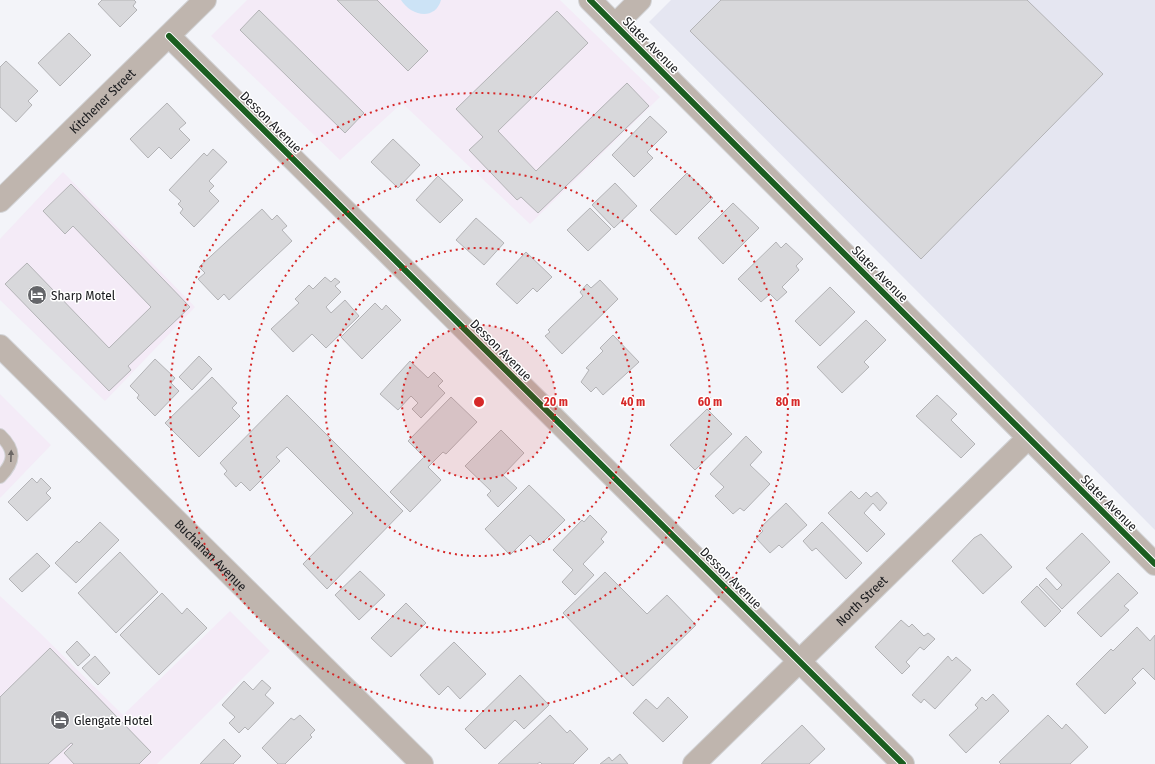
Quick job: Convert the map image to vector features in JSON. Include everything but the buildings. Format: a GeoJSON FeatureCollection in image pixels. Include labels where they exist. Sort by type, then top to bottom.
{"type":"FeatureCollection","features":[{"type":"Feature","properties":{"kind":"street","name":"Kitchener Street"},"geometry":{"type":"LineString","coordinates":[[0,201],[205,0]]}},
{"type":"Feature","properties":{"kind":"street","name":"Slater Avenue"},"geometry":{"type":"LineString","coordinates":[[590,0],[1155,564]]}},
{"type":"Feature","properties":{"kind":"street"},"geometry":{"type":"LineString","coordinates":[[615,25],[640,0]]}},
{"type":"Feature","properties":{"kind":"street","name":"Desson Avenue"},"geometry":{"type":"LineString","coordinates":[[169,36],[903,764]]}},
{"type":"Feature","properties":{"kind":"street","name":"Buchanan Avenue"},"geometry":{"type":"LineString","coordinates":[[0,346],[422,764]]}},
{"type":"Feature","properties":{"kind":"street","name":"North Street"},"geometry":{"type":"LineString","coordinates":[[694,764],[1028,438]]}},
{"type":"Feature","properties":{"kind":"lane"},"geometry":{"type":"LineString","coordinates":[[0,435],[8,444],[12,456],[9,466],[0,478]]}},
{"type":"Feature","properties":{"kind":"shaded area"},"geometry":{"type":"Polygon","coordinates":[[[247,0],[560,0],[660,97],[530,224],[402,103],[340,160],[211,36],[247,0]]]}},
{"type":"Feature","properties":{"kind":"shaded area"},"geometry":{"type":"Polygon","coordinates":[[[671,0],[1155,0],[1155,530],[649,22],[671,0]]]}},
{"type":"Feature","properties":{"kind":"shaded area"},"geometry":{"type":"Polygon","coordinates":[[[63,172],[195,307],[105,401],[0,300],[0,239],[63,172]]]}},
{"type":"Feature","properties":{"kind":"shaded area"},"geometry":{"type":"Polygon","coordinates":[[[0,394],[51,445],[0,498],[0,394]]]}},
{"type":"Feature","properties":{"kind":"shaded area"},"geometry":{"type":"Polygon","coordinates":[[[0,596],[37,630],[123,715],[230,611],[270,651],[157,764],[0,764],[0,596]]]}},
{"type":"Feature","properties":{"kind":"water"},"geometry":{"type":"Polygon","coordinates":[[[401,0],[441,0],[438,7],[434,11],[422,14],[411,10],[401,0]]]}},
{"type":"Feature","properties":{"kind":"cycle path"},"geometry":{"type":"LineString","coordinates":[[590,0],[1155,564]]}},
{"type":"Feature","properties":{"kind":"cycle path"},"geometry":{"type":"LineString","coordinates":[[169,36],[903,764]]}},
{"type":"Feature","properties":{"kind":"place","name":"Sharp Motel"},"geometry":{"type":"Point","coordinates":[37,295]}},
{"type":"Feature","properties":{"kind":"place","name":"Glengate Hotel"},"geometry":{"type":"Point","coordinates":[60,720]}}]}
